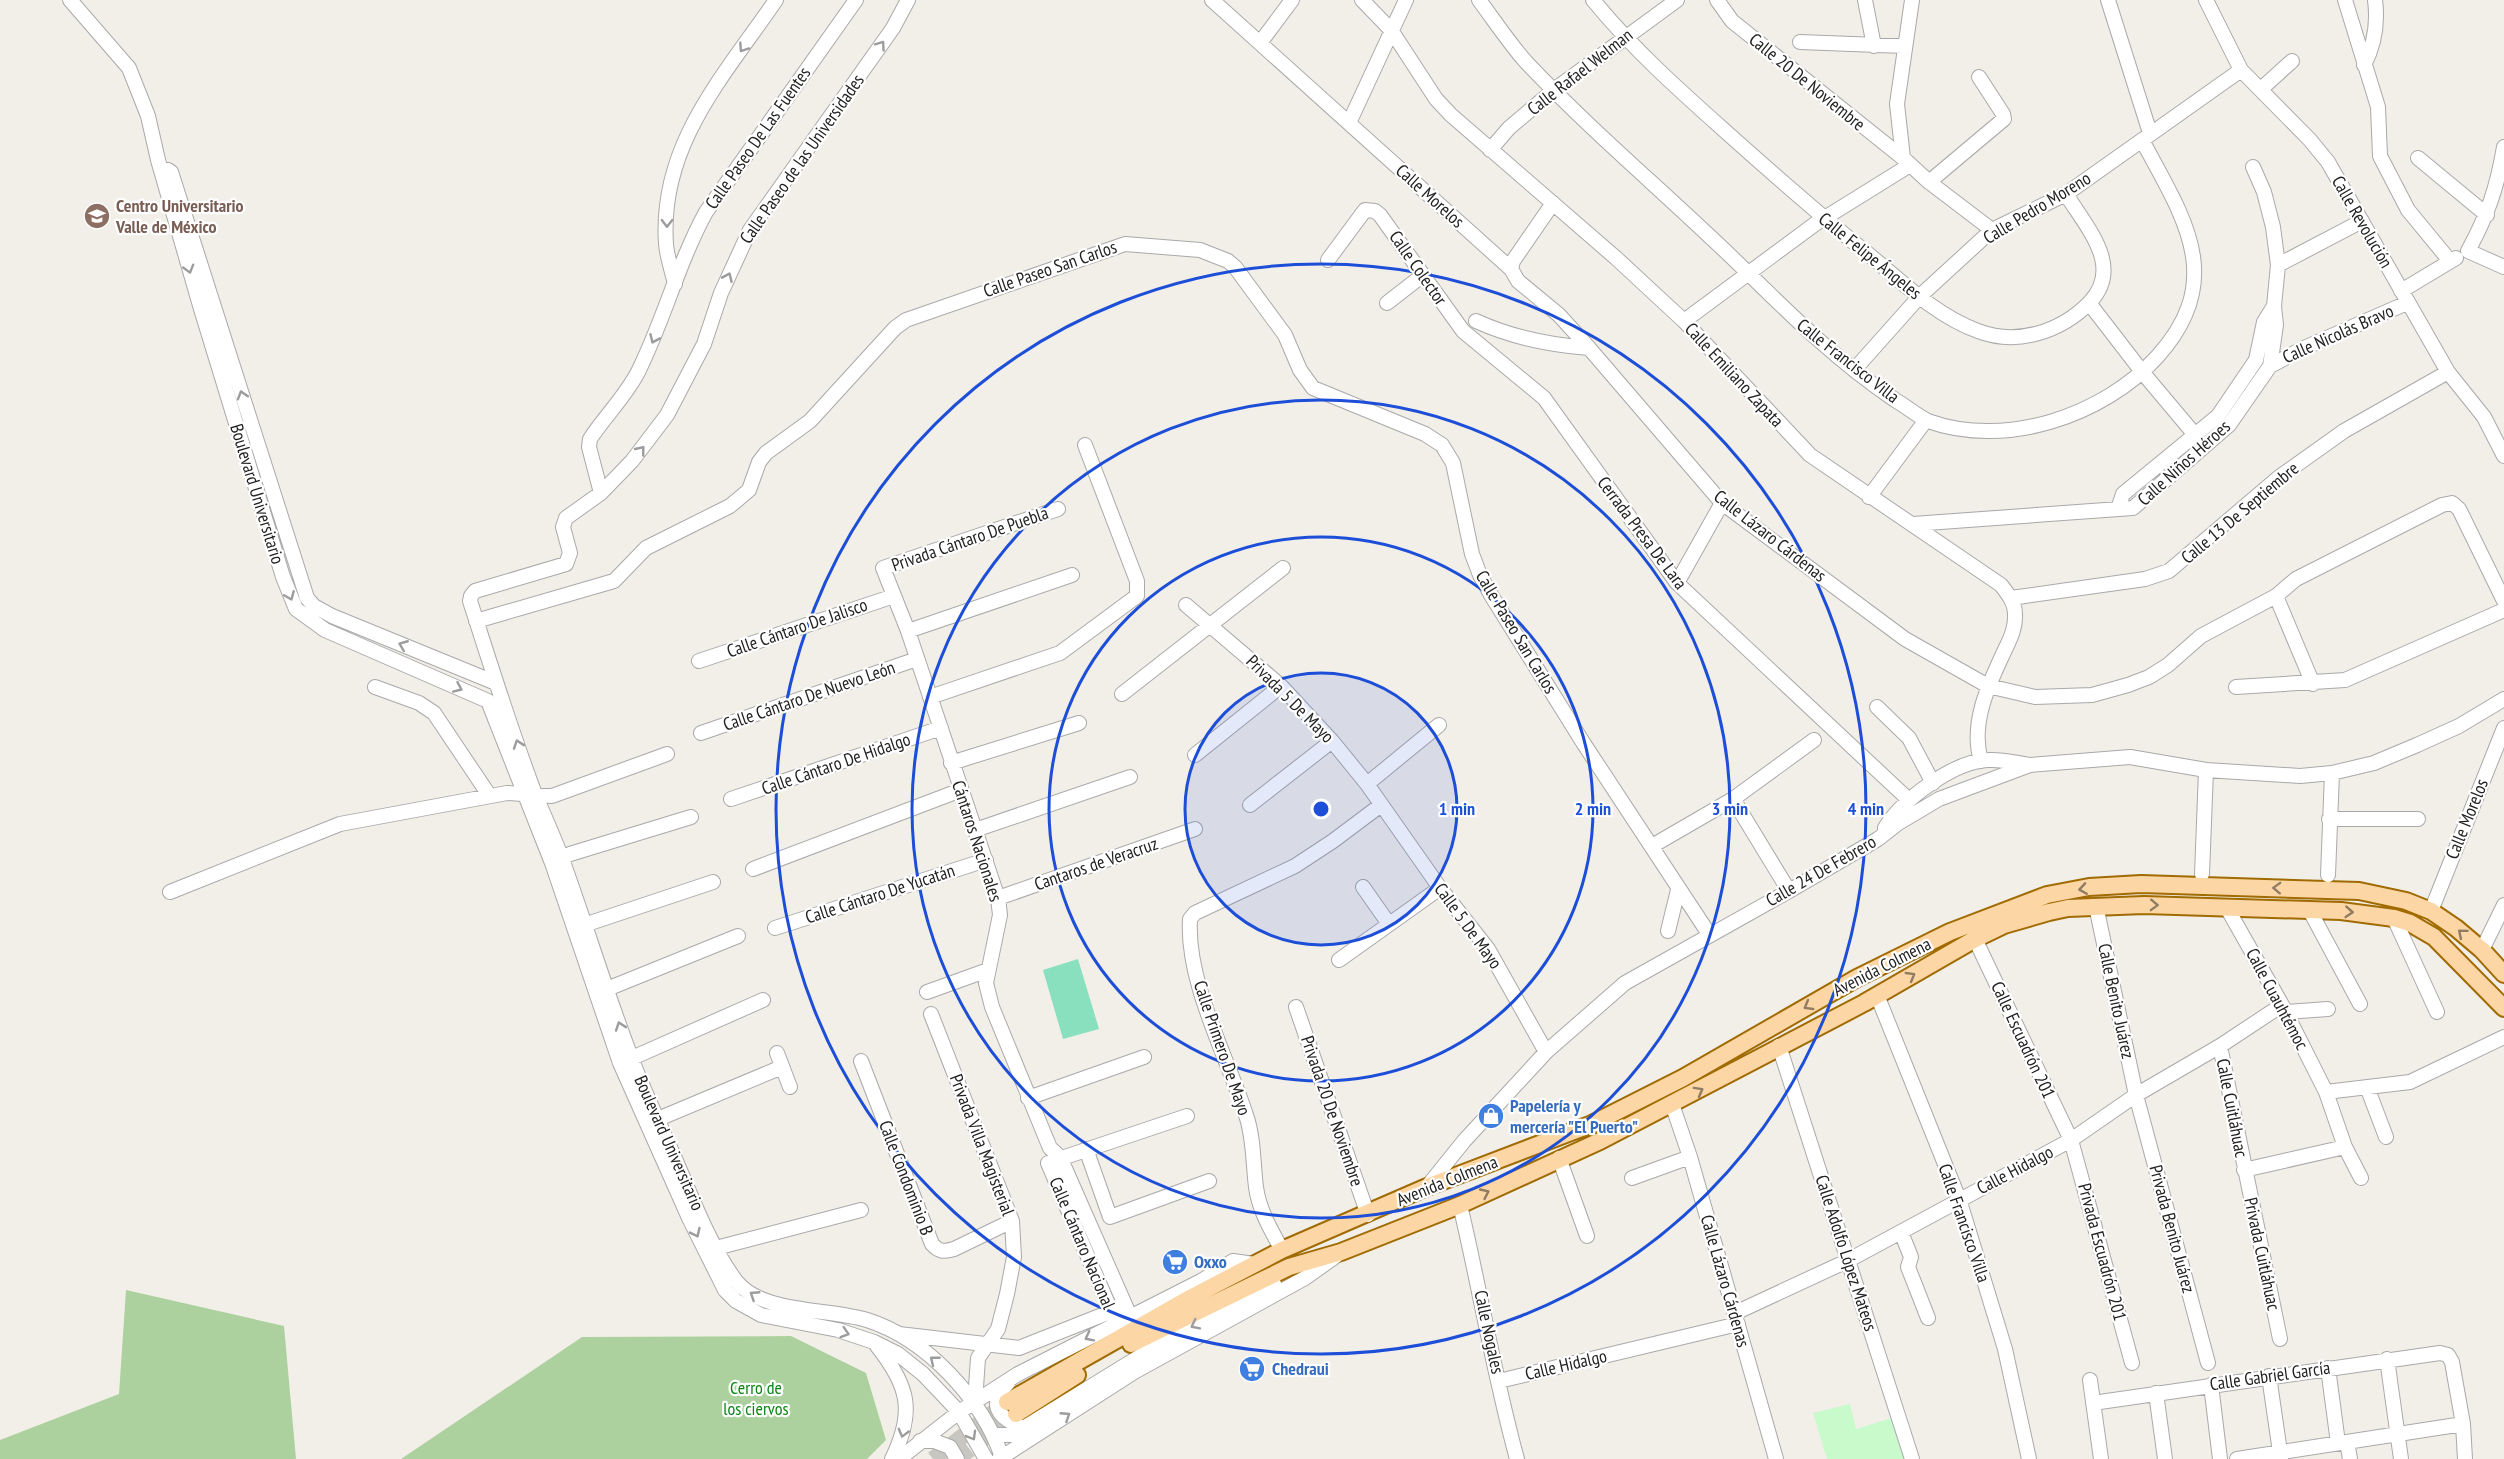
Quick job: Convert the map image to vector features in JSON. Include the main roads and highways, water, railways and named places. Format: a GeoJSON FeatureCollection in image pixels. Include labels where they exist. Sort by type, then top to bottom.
{"type":"FeatureCollection","features":[{"type":"Feature","properties":{"kind":"main road","name":"Avenida Colmena"},"geometry":{"type":"LineString","coordinates":[[2504,974],[2482,950],[2431,911],[2406,901],[2359,891],[2141,884],[2089,887],[2047,895],[1950,932],[1857,978],[1683,1078],[1592,1124],[1427,1187],[1254,1264],[1016,1415],[1103,1358],[1289,1267],[1341,1252],[1460,1205],[1600,1141],[1877,995],[1975,939],[2004,925],[2049,912],[2096,906],[2144,905],[2341,911],[2394,918],[2422,928],[2434,937],[2504,1008]]}},
{"type":"Feature","properties":{"kind":"tunnel"},"geometry":{"type":"LineString","coordinates":[[933,1459],[1007,1402]]}},
{"type":"Feature","properties":{"kind":"tunnel"},"geometry":{"type":"LineString","coordinates":[[957,1459],[1016,1414]]}},
{"type":"Feature","properties":{"kind":"place","name":"Centro Universitario Valle de México"},"geometry":{"type":"Point","coordinates":[97,216]}},
{"type":"Feature","properties":{"kind":"place","name":"Papelería y mercería \"El Puerto\""},"geometry":{"type":"Point","coordinates":[1491,1116]}},
{"type":"Feature","properties":{"kind":"place","name":"Oxxo"},"geometry":{"type":"Point","coordinates":[1175,1262]}},
{"type":"Feature","properties":{"kind":"place","name":"Chedraui"},"geometry":{"type":"Point","coordinates":[1252,1369]}},
{"type":"Feature","properties":{"kind":"park label","name":"Cerro de los ciervos"},"geometry":{"type":"Point","coordinates":[756,1398]}}]}
